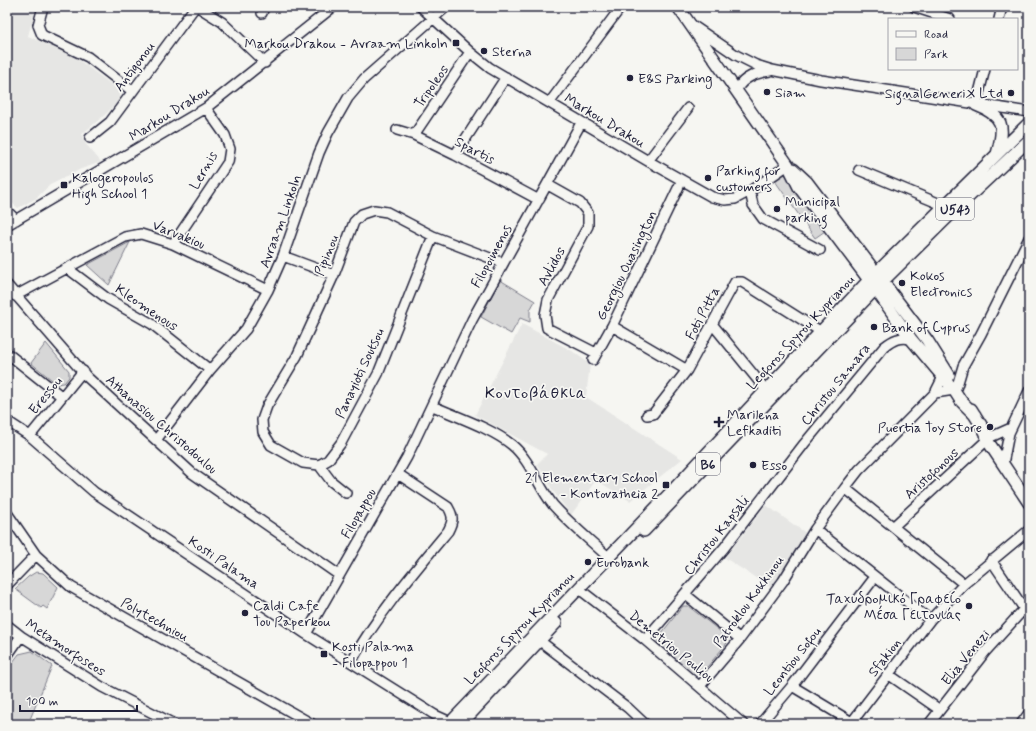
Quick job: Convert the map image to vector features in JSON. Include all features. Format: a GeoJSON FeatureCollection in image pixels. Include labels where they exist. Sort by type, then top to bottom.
{"type":"FeatureCollection","features":[{"type":"Feature","properties":{"kind":"main road"},"geometry":{"type":"LineString","coordinates":[[678,7],[737,89],[788,165],[799,187],[930,345],[944,374]]}},
{"type":"Feature","properties":{"kind":"main road"},"geometry":{"type":"LineString","coordinates":[[976,105],[995,114],[1000,121],[1002,138],[997,155]]}},
{"type":"Feature","properties":{"kind":"main road","name":"Leoforos Spyrou Kyprianou"},"geometry":{"type":"LineString","coordinates":[[454,723],[540,641],[582,592],[682,492],[945,206],[1029,123]]}},
{"type":"Feature","properties":{"kind":"main road","name":"Leoforos Spyrou Kyprianou"},"geometry":{"type":"LineString","coordinates":[[454,723],[820,331],[961,204],[1029,140]]}},
{"type":"Feature","properties":{"kind":"main road"},"geometry":{"type":"LineString","coordinates":[[876,281],[911,339],[944,374],[955,388],[961,401],[975,415],[1003,464],[1029,503]]}},
{"type":"Feature","properties":{"kind":"street"},"geometry":{"type":"LineString","coordinates":[[42,7],[38,25],[42,35],[88,57],[132,91]]}},
{"type":"Feature","properties":{"kind":"street"},"geometry":{"type":"LineString","coordinates":[[196,7],[222,22],[265,62]]}},
{"type":"Feature","properties":{"kind":"street","name":"Antigonou"},"geometry":{"type":"LineString","coordinates":[[90,138],[110,122],[196,7]]}},
{"type":"Feature","properties":{"kind":"street","name":"Markou Drakou"},"geometry":{"type":"LineString","coordinates":[[7,225],[206,108],[333,7]]}},
{"type":"Feature","properties":{"kind":"street","name":"Markou Drakou"},"geometry":{"type":"LineString","coordinates":[[421,7],[470,52],[506,77],[550,102],[581,123],[712,197],[725,200],[735,199],[750,192],[788,165]]}},
{"type":"Feature","properties":{"kind":"street","name":"Avraam Linkoln"},"geometry":{"type":"LineString","coordinates":[[156,440],[210,370],[246,329],[268,290],[283,256],[319,153],[328,132],[347,100],[364,79],[446,7]]}},
{"type":"Feature","properties":{"kind":"street"},"geometry":{"type":"LineString","coordinates":[[550,102],[621,7]]}},
{"type":"Feature","properties":{"kind":"street"},"geometry":{"type":"LineString","coordinates":[[914,7],[928,9],[948,18]]}},
{"type":"Feature","properties":{"kind":"street"},"geometry":{"type":"LineString","coordinates":[[999,18],[1002,7]]}},
{"type":"Feature","properties":{"kind":"street"},"geometry":{"type":"LineString","coordinates":[[691,24],[736,55],[756,65],[772,70],[976,105],[1029,112]]}},
{"type":"Feature","properties":{"kind":"street","name":"Tripoleos"},"geometry":{"type":"LineString","coordinates":[[414,134],[470,52]]}},
{"type":"Feature","properties":{"kind":"street"},"geometry":{"type":"LineString","coordinates":[[737,89],[741,82],[748,77],[772,70]]}},
{"type":"Feature","properties":{"kind":"street"},"geometry":{"type":"LineString","coordinates":[[976,105],[985,70]]}},
{"type":"Feature","properties":{"kind":"street"},"geometry":{"type":"LineString","coordinates":[[455,155],[506,77]]}},
{"type":"Feature","properties":{"kind":"street","name":"Lernis"},"geometry":{"type":"LineString","coordinates":[[173,244],[228,162],[230,149],[225,135],[206,108]]}},
{"type":"Feature","properties":{"kind":"street"},"geometry":{"type":"LineString","coordinates":[[648,161],[688,108]]}},
{"type":"Feature","properties":{"kind":"street","name":"Filopoimenos"},"geometry":{"type":"LineString","coordinates":[[433,406],[472,320],[581,123]]}},
{"type":"Feature","properties":{"kind":"street","name":"Spartis"},"geometry":{"type":"LineString","coordinates":[[397,130],[412,136],[414,134],[539,200]]}},
{"type":"Feature","properties":{"kind":"street"},"geometry":{"type":"LineString","coordinates":[[859,170],[945,206]]}},
{"type":"Feature","properties":{"kind":"street","name":"Georgiou Ouasington"},"geometry":{"type":"LineString","coordinates":[[594,356],[612,326],[682,180]]}},
{"type":"Feature","properties":{"kind":"street","name":"Avlidos"},"geometry":{"type":"LineString","coordinates":[[548,185],[580,203],[588,213],[588,226],[548,300],[544,315],[547,328],[594,356]]}},
{"type":"Feature","properties":{"kind":"street"},"geometry":{"type":"LineString","coordinates":[[750,192],[753,205],[763,219],[820,250]]}},
{"type":"Feature","properties":{"kind":"street","name":"Pipinou"},"geometry":{"type":"LineString","coordinates":[[318,465],[303,463],[271,445],[263,432],[262,420],[267,406],[297,356],[334,275],[354,222],[362,214],[374,210],[387,212],[433,236],[503,263]]}},
{"type":"Feature","properties":{"kind":"street"},"geometry":{"type":"LineString","coordinates":[[7,211],[16,220]]}},
{"type":"Feature","properties":{"kind":"street","name":"Varvakiou"},"geometry":{"type":"LineString","coordinates":[[15,296],[125,237],[141,234],[173,244],[268,290]]}},
{"type":"Feature","properties":{"kind":"street","name":"Panayioti Soutsou"},"geometry":{"type":"LineString","coordinates":[[318,465],[328,460],[341,443],[378,374],[433,236]]}},
{"type":"Feature","properties":{"kind":"street"},"geometry":{"type":"LineString","coordinates":[[935,393],[955,388],[963,366],[981,334],[1029,238]]}},
{"type":"Feature","properties":{"kind":"street"},"geometry":{"type":"LineString","coordinates":[[283,256],[334,275]]}},
{"type":"Feature","properties":{"kind":"street","name":"Kleomenous"},"geometry":{"type":"LineString","coordinates":[[67,268],[108,298],[152,324],[210,370]]}},
{"type":"Feature","properties":{"kind":"street","name":"Foti Pitta"},"geometry":{"type":"LineString","coordinates":[[647,415],[653,414],[687,370],[736,282],[742,282],[820,331]]}},
{"type":"Feature","properties":{"kind":"street","name":"Athanasiou Christodoulou"},"geometry":{"type":"LineString","coordinates":[[7,285],[15,296],[82,371],[192,473],[339,575]]}},
{"type":"Feature","properties":{"kind":"street"},"geometry":{"type":"LineString","coordinates":[[713,325],[766,390]]}},
{"type":"Feature","properties":{"kind":"street"},"geometry":{"type":"LineString","coordinates":[[612,326],[687,370]]}},
{"type":"Feature","properties":{"kind":"street","name":"Christou Samara"},"geometry":{"type":"LineString","coordinates":[[804,444],[884,347],[893,339],[911,339]]}},
{"type":"Feature","properties":{"kind":"street"},"geometry":{"type":"LineString","coordinates":[[7,353],[61,396]]}},
{"type":"Feature","properties":{"kind":"street"},"geometry":{"type":"LineString","coordinates":[[944,374],[963,366]]}},
{"type":"Feature","properties":{"kind":"street","name":"Eressou"},"geometry":{"type":"LineString","coordinates":[[30,436],[82,371]]}},
{"type":"Feature","properties":{"kind":"street","name":"Patroklou Kokkinou"},"geometry":{"type":"LineString","coordinates":[[700,686],[740,639],[784,580],[815,529],[859,470],[935,393],[944,374]]}},
{"type":"Feature","properties":{"kind":"street"},"geometry":{"type":"LineString","coordinates":[[1003,464],[1011,428],[1029,391]]}},
{"type":"Feature","properties":{"kind":"street"},"geometry":{"type":"LineString","coordinates":[[433,406],[500,437],[512,445],[521,454],[553,504],[572,524],[608,557]]}},
{"type":"Feature","properties":{"kind":"street","name":"Filopappou"},"geometry":{"type":"LineString","coordinates":[[306,634],[398,474],[433,406]]}},
{"type":"Feature","properties":{"kind":"street","name":"Kosti Palama"},"geometry":{"type":"LineString","coordinates":[[7,421],[30,436],[94,492],[306,634],[436,715],[454,723]]}},
{"type":"Feature","properties":{"kind":"street"},"geometry":{"type":"LineString","coordinates":[[987,437],[1011,428]]}},
{"type":"Feature","properties":{"kind":"street","name":"Aristofonous"},"geometry":{"type":"LineString","coordinates":[[894,526],[987,437]]}},
{"type":"Feature","properties":{"kind":"street","name":"Christou Kapsali"},"geometry":{"type":"LineString","coordinates":[[645,640],[686,595],[804,444]]}},
{"type":"Feature","properties":{"kind":"street"},"geometry":{"type":"LineString","coordinates":[[318,465],[331,481],[346,493]]}},
{"type":"Feature","properties":{"kind":"street"},"geometry":{"type":"LineString","coordinates":[[351,662],[384,610],[448,531],[453,521],[452,514],[448,507],[398,474]]}},
{"type":"Feature","properties":{"kind":"street"},"geometry":{"type":"LineString","coordinates":[[845,488],[964,584]]}},
{"type":"Feature","properties":{"kind":"street","name":"Polytechniou"},"geometry":{"type":"LineString","coordinates":[[7,513],[36,555],[71,587],[312,724]]}},
{"type":"Feature","properties":{"kind":"street"},"geometry":{"type":"LineString","coordinates":[[815,529],[930,620]]}},
{"type":"Feature","properties":{"kind":"street","name":"Sfakion"},"geometry":{"type":"LineString","coordinates":[[853,723],[888,674],[930,620],[964,584],[991,560],[1029,530]]}},
{"type":"Feature","properties":{"kind":"street"},"geometry":{"type":"LineString","coordinates":[[7,585],[36,555]]}},
{"type":"Feature","properties":{"kind":"street"},"geometry":{"type":"LineString","coordinates":[[991,560],[1026,613]]}},
{"type":"Feature","properties":{"kind":"street","name":"Leontiou Sofou"},"geometry":{"type":"LineString","coordinates":[[760,724],[792,686],[875,577]]}},
{"type":"Feature","properties":{"kind":"street","name":"Demetriou Pouliou"},"geometry":{"type":"LineString","coordinates":[[582,592],[645,640],[743,724]]}},
{"type":"Feature","properties":{"kind":"street"},"geometry":{"type":"LineString","coordinates":[[686,595],[740,639]]}},
{"type":"Feature","properties":{"kind":"street","name":"Elia Venezi"},"geometry":{"type":"LineString","coordinates":[[929,724],[985,652],[1026,613]]}},
{"type":"Feature","properties":{"kind":"street","name":"Metamorfoseos"},"geometry":{"type":"LineString","coordinates":[[7,625],[21,636],[102,687],[174,724]]}},
{"type":"Feature","properties":{"kind":"street"},"geometry":{"type":"LineString","coordinates":[[7,656],[21,636]]}},
{"type":"Feature","properties":{"kind":"street"},"geometry":{"type":"LineString","coordinates":[[540,641],[595,682],[645,724]]}},
{"type":"Feature","properties":{"kind":"street"},"geometry":{"type":"LineString","coordinates":[[888,674],[940,710]]}},
{"type":"Feature","properties":{"kind":"street"},"geometry":{"type":"LineString","coordinates":[[792,686],[853,723]]}},
{"type":"Feature","properties":{"kind":"street"},"geometry":{"type":"LineString","coordinates":[[1021,724],[1029,713]]}},
{"type":"Feature","properties":{"kind":"shaded area"},"geometry":{"type":"Polygon","coordinates":[[[7,7],[36,7],[28,36],[76,58],[119,90],[120,99],[107,113],[82,134],[85,143],[101,162],[81,169],[50,185],[35,199],[18,208],[7,199],[7,7]]]}},
{"type":"Feature","properties":{"kind":"shaded area"},"geometry":{"type":"Polygon","coordinates":[[[522,324],[572,351],[590,364],[586,397],[682,459],[630,501],[596,480],[571,515],[553,491],[537,464],[547,454],[475,415],[522,324]]]}},
{"type":"Feature","properties":{"kind":"shaded area"},"geometry":{"type":"Polygon","coordinates":[[[766,505],[807,534],[773,589],[725,558],[766,505]]]}},
{"type":"Feature","properties":{"kind":"green space"},"geometry":{"type":"Polygon","coordinates":[[[785,174],[825,231],[815,238],[775,181],[785,174]]]}},
{"type":"Feature","properties":{"kind":"green space"},"geometry":{"type":"Polygon","coordinates":[[[130,242],[109,285],[87,265],[130,242]]]}},
{"type":"Feature","properties":{"kind":"green space"},"geometry":{"type":"Polygon","coordinates":[[[500,280],[535,301],[530,310],[530,322],[520,318],[511,334],[481,317],[500,280]]]}},
{"type":"Feature","properties":{"kind":"green space"},"geometry":{"type":"Polygon","coordinates":[[[46,343],[69,371],[69,377],[64,383],[57,384],[31,363],[46,343]]]}},
{"type":"Feature","properties":{"kind":"green space"},"geometry":{"type":"Polygon","coordinates":[[[36,572],[43,573],[58,587],[47,609],[43,606],[41,608],[15,589],[36,572]]]}},
{"type":"Feature","properties":{"kind":"green space"},"geometry":{"type":"Polygon","coordinates":[[[683,606],[688,606],[725,635],[727,643],[703,672],[692,674],[658,643],[657,639],[683,606]]]}},
{"type":"Feature","properties":{"kind":"green space"},"geometry":{"type":"Polygon","coordinates":[[[32,651],[52,666],[28,724],[7,724],[7,670],[19,654],[32,651]]]}},
{"type":"Feature","properties":{"kind":"place","name":"Markou Drakou - Avraam Linkoln"},"geometry":{"type":"Point","coordinates":[456,43]}},
{"type":"Feature","properties":{"kind":"place","name":"Sterna"},"geometry":{"type":"Point","coordinates":[484,51]}},
{"type":"Feature","properties":{"kind":"place","name":"E&S Parking"},"geometry":{"type":"Point","coordinates":[630,78]}},
{"type":"Feature","properties":{"kind":"place","name":"Siam"},"geometry":{"type":"Point","coordinates":[767,92]}},
{"type":"Feature","properties":{"kind":"place","name":"SignalGeneriX Ltd"},"geometry":{"type":"Point","coordinates":[1011,93]}},
{"type":"Feature","properties":{"kind":"place","name":"Parking for customers"},"geometry":{"type":"Point","coordinates":[708,178]}},
{"type":"Feature","properties":{"kind":"place","name":"Kalogeropoulos High School 1"},"geometry":{"type":"Point","coordinates":[64,185]}},
{"type":"Feature","properties":{"kind":"place","name":"Municipal parking"},"geometry":{"type":"Point","coordinates":[777,209]}},
{"type":"Feature","properties":{"kind":"place","name":"Kokos Electronics"},"geometry":{"type":"Point","coordinates":[902,283]}},
{"type":"Feature","properties":{"kind":"place","name":"Bank of Cyprus"},"geometry":{"type":"Point","coordinates":[874,327]}},
{"type":"Feature","properties":{"kind":"place","name":"Marilena Lefkaditi"},"geometry":{"type":"Point","coordinates":[719,422]}},
{"type":"Feature","properties":{"kind":"place","name":"Puertia Toy Store"},"geometry":{"type":"Point","coordinates":[990,427]}},
{"type":"Feature","properties":{"kind":"place","name":"Esso"},"geometry":{"type":"Point","coordinates":[753,465]}},
{"type":"Feature","properties":{"kind":"place","name":"21 Elementary School - Kontovatheia 2"},"geometry":{"type":"Point","coordinates":[666,485]}},
{"type":"Feature","properties":{"kind":"place","name":"Eurobank"},"geometry":{"type":"Point","coordinates":[588,562]}},
{"type":"Feature","properties":{"kind":"place","name":"Ταχυδρομικό Γραφείο Μέσα Γειτονιάς"},"geometry":{"type":"Point","coordinates":[969,606]}},
{"type":"Feature","properties":{"kind":"place","name":"Caldi Cafe Tou Paperkou"},"geometry":{"type":"Point","coordinates":[245,613]}},
{"type":"Feature","properties":{"kind":"place","name":"Kosti Palama - Filopappou 1"},"geometry":{"type":"Point","coordinates":[324,654]}},
{"type":"Feature","properties":{"kind":"district","name":"Κοντοβάθκια"},"geometry":{"type":"Point","coordinates":[536,392]}}]}
